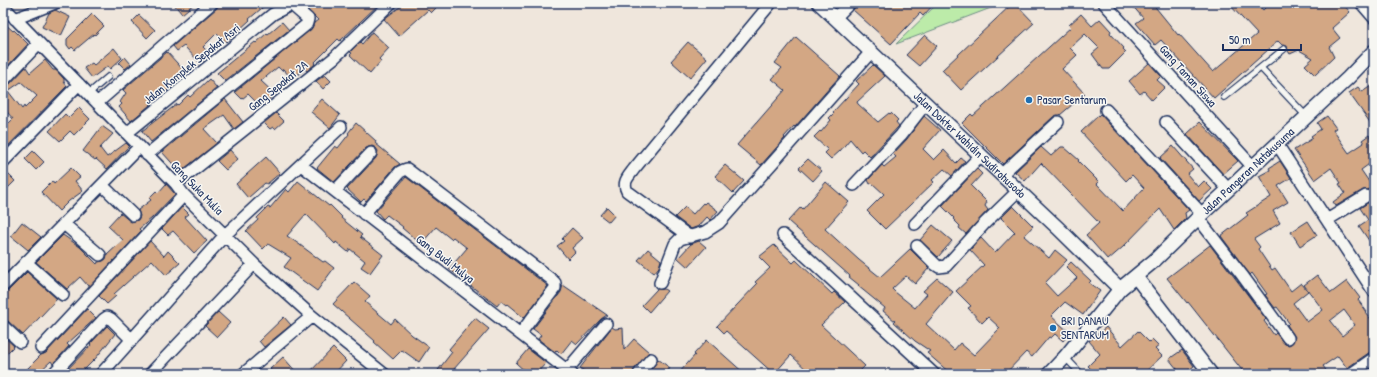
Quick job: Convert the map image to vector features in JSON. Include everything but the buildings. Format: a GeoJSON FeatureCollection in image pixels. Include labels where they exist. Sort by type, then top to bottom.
{"type":"FeatureCollection","features":[{"type":"Feature","properties":{"kind":"street"},"geometry":{"type":"LineString","coordinates":[[15,19],[55,3]]}},
{"type":"Feature","properties":{"kind":"street"},"geometry":{"type":"LineString","coordinates":[[97,103],[212,3]]}},
{"type":"Feature","properties":{"kind":"street","name":"Gang Sepakat 2A"},"geometry":{"type":"LineString","coordinates":[[176,184],[334,58],[391,3]]}},
{"type":"Feature","properties":{"kind":"street"},"geometry":{"type":"LineString","coordinates":[[690,237],[627,191],[624,183],[771,3]]}},
{"type":"Feature","properties":{"kind":"street","name":"Jalan Dokter Wahidin Sudirohusodo"},"geometry":{"type":"LineString","coordinates":[[819,3],[1019,190],[1120,289]]}},
{"type":"Feature","properties":{"kind":"street"},"geometry":{"type":"LineString","coordinates":[[835,18],[850,3]]}},
{"type":"Feature","properties":{"kind":"street","name":"Gang Taman Siswa"},"geometry":{"type":"LineString","coordinates":[[1104,3],[1253,166]]}},
{"type":"Feature","properties":{"kind":"street"},"geometry":{"type":"LineString","coordinates":[[1360,3],[1374,18]]}},
{"type":"Feature","properties":{"kind":"street"},"geometry":{"type":"LineString","coordinates":[[147,155],[308,23],[308,19],[293,4]]}},
{"type":"Feature","properties":{"kind":"street","name":"Jalan Komplek Sepakat Asri"},"geometry":{"type":"LineString","coordinates":[[127,133],[273,14],[293,4]]}},
{"type":"Feature","properties":{"kind":"street","name":"Gang Suka Mulia"},"geometry":{"type":"LineString","coordinates":[[3,6],[224,235],[312,316],[383,374]]}},
{"type":"Feature","properties":{"kind":"street"},"geometry":{"type":"LineString","coordinates":[[3,81],[39,43]]}},
{"type":"Feature","properties":{"kind":"street","name":"Jalan Pangeran Natakusuma"},"geometry":{"type":"LineString","coordinates":[[1049,374],[1065,357],[1120,289],[1136,277],[1348,78],[1374,51]]}},
{"type":"Feature","properties":{"kind":"street"},"geometry":{"type":"LineString","coordinates":[[660,283],[675,244],[680,239],[705,232],[719,223],[871,52]]}},
{"type":"Feature","properties":{"kind":"street"},"geometry":{"type":"LineString","coordinates":[[3,162],[79,84]]}},
{"type":"Feature","properties":{"kind":"street"},"geometry":{"type":"LineString","coordinates":[[854,185],[901,135],[926,103]]}},
{"type":"Feature","properties":{"kind":"street"},"geometry":{"type":"LineString","coordinates":[[1106,110],[1200,216],[1288,338]]}},
{"type":"Feature","properties":{"kind":"street"},"geometry":{"type":"LineString","coordinates":[[1002,174],[1058,122]]}},
{"type":"Feature","properties":{"kind":"street"},"geometry":{"type":"LineString","coordinates":[[1166,122],[1228,189]]}},
{"type":"Feature","properties":{"kind":"street"},"geometry":{"type":"LineString","coordinates":[[101,374],[224,235],[341,127]]}},
{"type":"Feature","properties":{"kind":"street"},"geometry":{"type":"LineString","coordinates":[[1277,144],[1327,220],[1370,278],[1374,292]]}},
{"type":"Feature","properties":{"kind":"street"},"geometry":{"type":"LineString","coordinates":[[3,286],[139,147]]}},
{"type":"Feature","properties":{"kind":"street"},"geometry":{"type":"LineString","coordinates":[[335,192],[371,153]]}},
{"type":"Feature","properties":{"kind":"street"},"geometry":{"type":"LineString","coordinates":[[915,224],[981,155]]}},
{"type":"Feature","properties":{"kind":"street","name":"Gang Budi Mulya"},"geometry":{"type":"LineString","coordinates":[[301,165],[570,372]]}},
{"type":"Feature","properties":{"kind":"street"},"geometry":{"type":"LineString","coordinates":[[364,214],[400,172],[407,169],[539,269],[555,283],[555,288],[520,334]]}},
{"type":"Feature","properties":{"kind":"street"},"geometry":{"type":"LineString","coordinates":[[102,186],[132,215]]}},
{"type":"Feature","properties":{"kind":"street"},"geometry":{"type":"LineString","coordinates":[[917,246],[936,265],[939,267],[946,266],[985,223],[1019,190]]}},
{"type":"Feature","properties":{"kind":"street"},"geometry":{"type":"LineString","coordinates":[[41,348],[184,195]]}},
{"type":"Feature","properties":{"kind":"street"},"geometry":{"type":"LineString","coordinates":[[1327,220],[1366,196]]}},
{"type":"Feature","properties":{"kind":"street"},"geometry":{"type":"LineString","coordinates":[[64,224],[100,255]]}},
{"type":"Feature","properties":{"kind":"street"},"geometry":{"type":"LineString","coordinates":[[783,235],[934,374]]}},
{"type":"Feature","properties":{"kind":"street"},"geometry":{"type":"LineString","coordinates":[[26,262],[63,296]]}},
{"type":"Feature","properties":{"kind":"street"},"geometry":{"type":"LineString","coordinates":[[150,374],[254,264]]}},
{"type":"Feature","properties":{"kind":"street"},"geometry":{"type":"LineString","coordinates":[[1136,277],[1211,374]]}},
{"type":"Feature","properties":{"kind":"street"},"geometry":{"type":"LineString","coordinates":[[243,374],[312,316]]}},
{"type":"Feature","properties":{"kind":"street"},"geometry":{"type":"LineString","coordinates":[[53,374],[104,319],[112,319],[132,340]]}},
{"type":"Feature","properties":{"kind":"street"},"geometry":{"type":"LineString","coordinates":[[570,372],[606,324]]}},
{"type":"Feature","properties":{"kind":"street"},"geometry":{"type":"LineString","coordinates":[[3,326],[20,342]]}},
{"type":"Feature","properties":{"kind":"street"},"geometry":{"type":"LineString","coordinates":[[1351,374],[1374,358]]}},
{"type":"Feature","properties":{"kind":"street"},"geometry":{"type":"LineString","coordinates":[[639,374],[650,359]]}},
{"type":"Feature","properties":{"kind":"lane"},"geometry":{"type":"LineString","coordinates":[[1224,97],[1284,49]]}},
{"type":"Feature","properties":{"kind":"lane"},"geometry":{"type":"LineString","coordinates":[[1260,68],[1306,116]]}},
{"type":"Feature","properties":{"kind":"lane"},"geometry":{"type":"LineString","coordinates":[[88,94],[108,77]]}},
{"type":"Feature","properties":{"kind":"lane"},"geometry":{"type":"LineString","coordinates":[[1065,357],[1081,374]]}},
{"type":"Feature","properties":{"kind":"green space"},"geometry":{"type":"Polygon","coordinates":[[[938,3],[1004,3],[896,44],[938,3]]]}},
{"type":"Feature","properties":{"kind":"place","name":"Pasar Sentarum"},"geometry":{"type":"Point","coordinates":[1029,100]}},
{"type":"Feature","properties":{"kind":"place","name":"BRI DANAU SENTARUM"},"geometry":{"type":"Point","coordinates":[1053,328]}}]}
